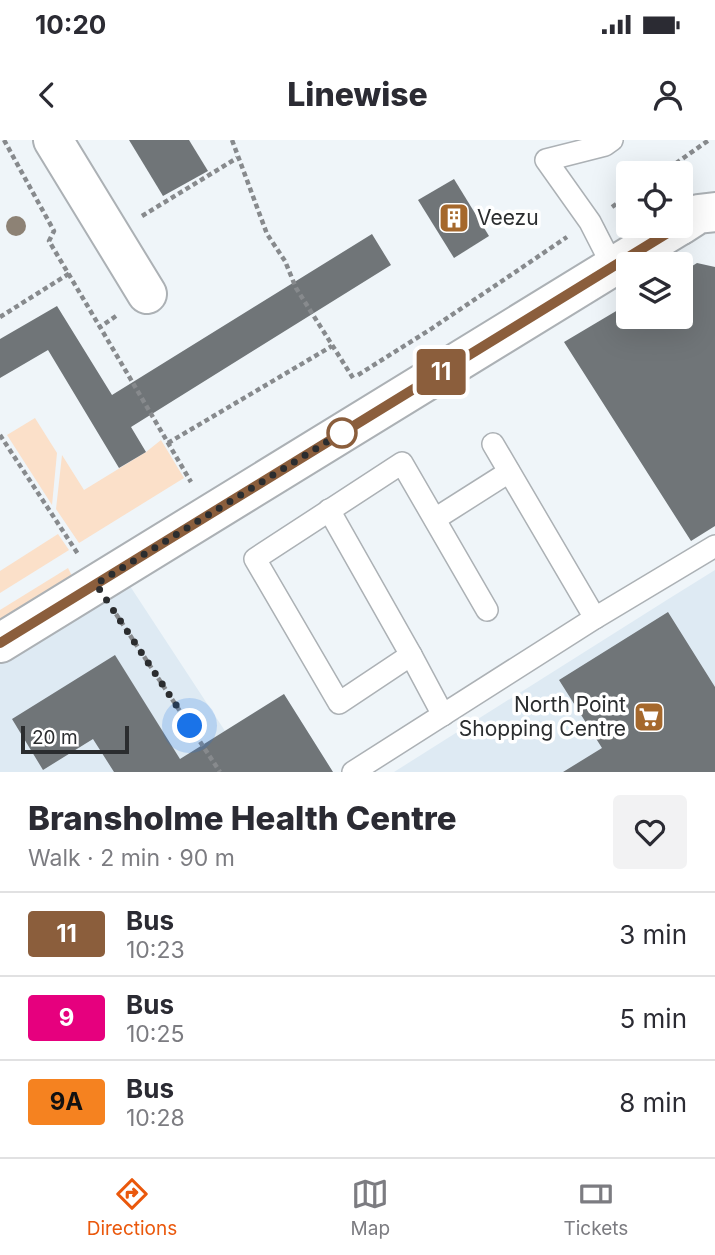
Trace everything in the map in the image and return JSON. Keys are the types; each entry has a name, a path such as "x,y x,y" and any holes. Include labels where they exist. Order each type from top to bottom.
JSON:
{"street":[{"path":"53,140 147,294"},
{"path":"693,217 715,212"},
{"path":"0,643 87,568 659,238"}],"lane":[{"path":"612,140 605,145 546,160 590,222 613,267"},
{"path":"493,444 595,618"},
{"path":"411,655 339,703 255,559 402,463 487,610"},
{"path":"435,519 509,472"},
{"path":"329,510 443,715"},
{"path":"353,772 595,618 715,546"}],"path":[{"path":"4,140 54,231 49,241 191,482"},
{"path":"232,140 267,234 285,261 296,288 353,378 431,329 616,204"},
{"path":"679,161 709,140"},
{"path":"110,235 237,158"},
{"path":"0,317 70,273"},
{"path":"100,327 147,294"},
{"path":"169,443 332,346"},
{"path":"0,435 220,772"},
{"path":"179,489 202,474"},
{"path":"87,568 89,546"},
{"path":"66,560 87,568"}],"shaded area":[{"path":"35,418 57,453 52,505 7,435"},
{"path":"161,440 184,478 79,543 56,509 62,455 84,490"},
{"path":"58,534 69,550 0,593 0,571"},
{"path":"109,554 225,731 284,694 333,772 0,772 0,621"},
{"path":"68,568 72,576 0,621 0,610"},
{"name":"North Point Shopping Centre","path":"715,570 715,772 394,772 670,598"}],"building":[{"path":"129,140 189,140 208,171 163,196"},
{"name":"Veezu","path":"454,179 489,236 454,258 418,200"},
{"path":"372,234 391,265 131,427 146,452 119,468 48,350 0,378 0,339 57,306 112,395"},
{"path":"697,263 715,267 715,526 691,541 564,342 616,311 616,329 693,329 693,266"},
{"name":"North Point Shopping Centre","path":"668,612 715,687 715,772 563,772 602,748 559,680"},
{"path":"115,655 180,759 284,694 333,772 114,772 93,739 43,770 12,719"}],"bus line":[{"name":"11","path":"0,643 659,238"}],"place":[{"name":"Veezu","path":"454,218"},
{"name":"North Point Shopping Centre","path":"649,717"}],"route":[{"path":"190,726 96,584 351,427 342,433"}]}
